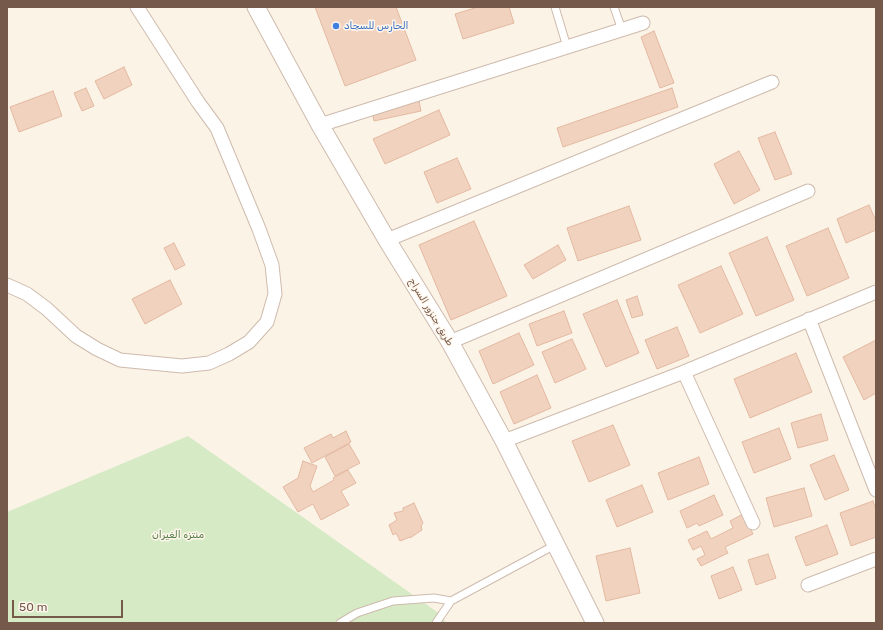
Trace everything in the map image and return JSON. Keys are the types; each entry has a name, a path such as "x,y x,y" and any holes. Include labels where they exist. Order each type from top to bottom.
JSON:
{"street":[{"path":"7,285 27,294 47,309 76,336 97,349 120,360 182,366 209,363 229,354 249,342 266,322 275,294 274,280 272,265 259,229 217,128 198,102 137,7"},
{"name":"طريق جنزور السراج","path":"256,7 320,124 387,240 450,342 504,441 595,623"},
{"path":"320,124 643,23"},
{"path":"387,240 772,82"},
{"path":"450,342 808,191"},
{"path":"504,441 684,372 876,292"},
{"path":"809,319 876,490"},
{"path":"684,372 753,523"},
{"path":"808,586 876,559"}],"lane":[{"path":"554,7 567,47"},
{"path":"614,7 622,30"},
{"path":"436,623 451,601 556,544"},
{"path":"340,623 357,613 393,601 434,598 451,601"}],"green space":[{"name":"منتزه الغيران","path":"188,436 440,614 446,623 7,623 7,512"}],"building":[{"path":"315,7 396,7 416,60 345,86"},
{"path":"478,7 509,7 514,23 463,39 455,14"},
{"path":"654,31 674,83 660,88 641,37"},
{"path":"124,67 132,85 104,99 95,81"},
{"path":"86,88 94,106 82,111 74,93"},
{"path":"672,88 678,107 563,147 557,128"},
{"path":"53,91 62,116 19,132 10,107"},
{"path":"419,101 421,111 374,121 372,111"},
{"path":"439,110 450,135 385,164 373,139"},
{"path":"775,132 792,174 775,180 758,138"},
{"path":"739,151 760,190 734,204 714,164"},
{"path":"457,158 471,189 437,203 424,172"},
{"path":"869,205 876,221 876,230 846,243 837,219"},
{"path":"629,206 641,240 578,261 567,228"},
{"path":"474,221 507,296 451,320 419,245"},
{"path":"828,228 849,278 807,296 786,246"},
{"path":"767,237 794,300 756,316 729,253"},
{"path":"174,243 185,265 175,270 164,248"},
{"path":"558,245 566,260 533,279 524,265"},
{"path":"721,266 743,314 700,333 678,285"},
{"path":"170,280 182,304 145,324 132,299"},
{"path":"637,296 643,315 632,318 626,300"},
{"path":"617,300 639,353 606,367 583,314"},
{"path":"564,311 572,333 537,346 529,324"},
{"path":"677,327 689,356 657,369 645,340"},
{"path":"519,333 534,365 493,384 479,351"},
{"path":"572,339 586,369 555,383 542,352"},
{"path":"876,340 876,393 864,400 843,357"},
{"path":"796,353 812,392 750,418 734,379"},
{"path":"537,375 551,408 514,424 500,392"},
{"path":"821,414 828,440 798,448 791,423"},
{"path":"613,425 630,465 589,482 572,441"},
{"path":"779,428 791,459 754,473 742,442"},
{"path":"346,431 351,442 312,463 304,448 331,434 333,438"},
{"path":"349,444 360,463 335,476 325,457"},
{"path":"834,455 849,490 825,500 810,465"},
{"path":"699,457 709,484 668,500 658,473"},
{"path":"303,461 317,466 310,486 313,492 334,480 333,478 348,470 356,483 341,491 349,505 321,520 313,504 298,512 283,487 298,478"},
{"path":"642,485 653,512 617,527 606,500"},
{"path":"804,488 812,516 774,527 766,498"},
{"path":"714,495 723,515 699,526 697,523 687,528 680,511"},
{"path":"873,501 876,510 876,537 851,546 840,513"},
{"path":"414,503 423,523 421,526 422,530 410,538 400,541 396,533 393,535 389,525 397,520 394,513 403,511 403,508"},
{"path":"743,514 753,534 725,547 728,553 701,566 697,559 705,555 701,546 693,550 688,540 707,531 711,539 733,528 730,521"},
{"path":"827,525 838,554 806,566 795,537"},
{"path":"630,548 640,593 606,601 596,556"},
{"path":"768,554 776,578 756,585 748,560"},
{"path":"733,567 742,590 719,599 711,576"}],"place":[{"name":"الحارس للسجاد","path":"336,26"}]}
